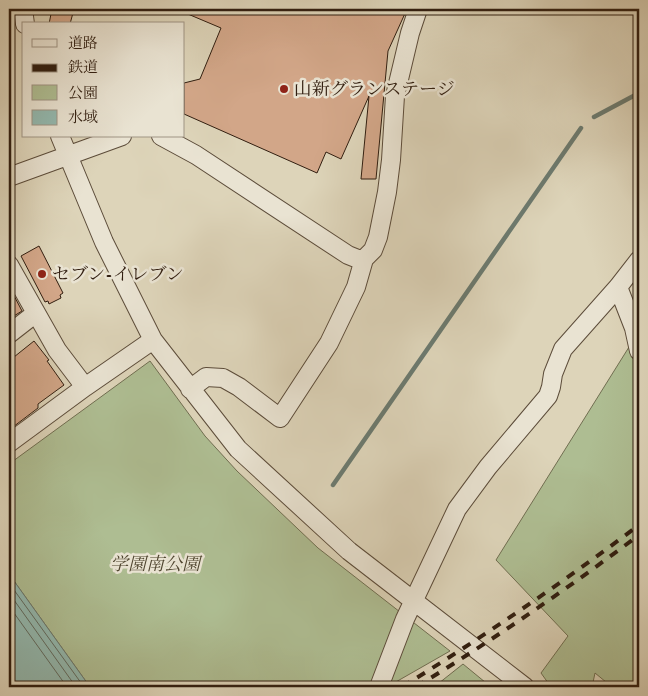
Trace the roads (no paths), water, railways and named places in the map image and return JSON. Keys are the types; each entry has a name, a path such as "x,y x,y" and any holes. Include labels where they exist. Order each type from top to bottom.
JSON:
{"street":[{"path":"23,9 25,22"},
{"path":"190,389 206,377 223,378 239,387 280,418 329,343 356,287 364,259 373,250 382,218 391,160 395,96 410,33 418,9"},
{"path":"61,138 104,242 153,340 238,449 349,551 525,687"},
{"path":"9,176 116,138"},
{"path":"165,138 196,155 348,255 364,259"},
{"path":"379,687 413,600 457,509 488,467 548,396 553,374 563,349 618,288 639,260"},
{"path":"9,265 57,350 85,387"},
{"path":"618,288 634,328 639,351"},
{"path":"9,334 36,313"},
{"path":"9,443 153,340"}],"water":[{"path":"9,574 90,687 9,687"}],"waterway":[{"path":"594,117 639,93"},
{"path":"333,485 581,128"}],"railway":[{"path":"402,687 522,609 639,525"},
{"path":"416,687 529,614 639,535"}],"place":[{"name":"山新グランステージ","path":"284,89"},
{"name":"セブン-イレブン","path":"42,274"}],"park label":[{"name":"学園南公園","path":"155,564"}]}
